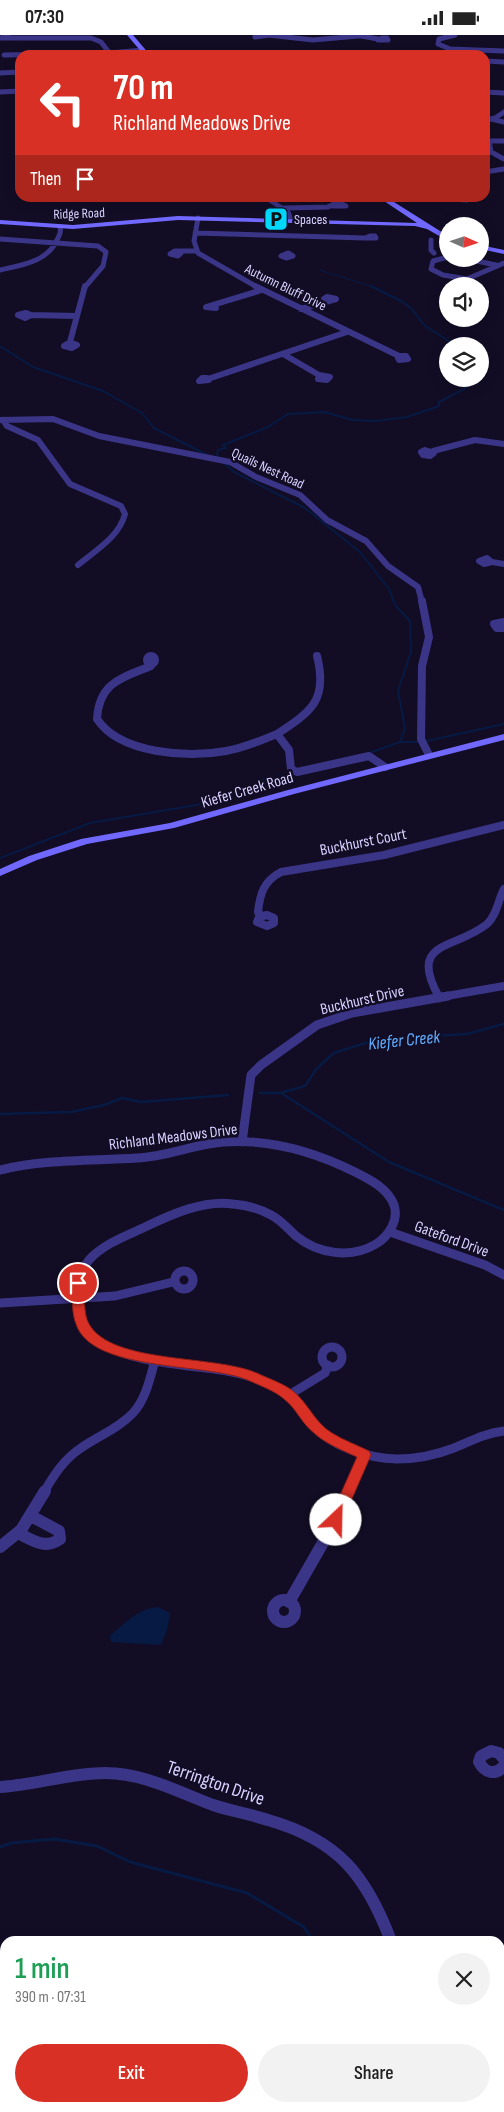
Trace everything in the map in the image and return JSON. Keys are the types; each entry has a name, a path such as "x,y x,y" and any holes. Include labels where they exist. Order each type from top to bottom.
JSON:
{"street":[{"path":"130,35 142,50"},
{"path":"258,35 255,37 269,35 288,39 331,39 357,35 378,39"},
{"path":"455,35 439,39 438,44 450,49 477,50"},
{"path":"11,38 88,37 95,39 106,50"},
{"path":"490,50 504,51"},
{"path":"1,55 15,55"},
{"path":"490,61 504,62"},
{"path":"0,73 15,72"},
{"path":"0,92 15,91"},
{"path":"490,92 504,93"},
{"path":"491,119 504,112"},
{"path":"491,119 504,122"},
{"path":"490,141 504,141"},
{"path":"490,149 491,152 504,159"},
{"path":"490,171 504,169"},
{"path":"273,202 286,210 293,218 290,221"},
{"path":"286,210 333,206 335,202"},
{"path":"388,202 439,234"},
{"path":"181,253 195,251 193,241 198,218"},
{"name":"Ridge Road","path":"0,222 59,228 198,218 398,224 425,227"},
{"name":"Ridge Road","path":"398,224 410,222 413,219"},
{"path":"0,270 45,258 50,253 62,231 59,228"},
{"path":"195,233 365,238"},
{"path":"287,253 290,235"},
{"path":"0,239 93,245 106,251 103,265 86,284 70,342"},
{"path":"432,240 431,249 434,253 432,255 436,259"},
{"path":"489,248 504,251"},
{"name":"Autumn Bluff Drive","path":"195,251 228,272 262,290 399,356"},
{"path":"434,253 439,253"},
{"path":"439,258 433,261 430,267 435,272 458,277"},
{"path":"471,277 504,263"},
{"path":"489,264 496,265"},
{"path":"215,306 262,290"},
{"path":"300,309 326,301"},
{"path":"31,315 77,316"},
{"path":"208,379 347,332"},
{"path":"283,353 319,375"},
{"name":"Quails Nest Road","path":"2,420 53,419 98,436 230,462 256,477 300,495 327,520 366,541 388,566 416,584 425,611 429,637 422,666 421,739 429,755"},
{"path":"2,420 4,425 35,439 72,485 116,502 123,509 126,517 122,527 78,565"},
{"path":"433,451 475,440 504,444"},
{"path":"492,562 504,564"},
{"path":"504,622 494,624 497,628 504,628"},
{"path":"151,663 151,666 113,683 99,702 95,715 98,723 120,739 151,750 195,754 245,747 277,734 300,719 316,702 323,683 317,656"},
{"path":"277,734 289,750 291,769 298,771 369,756 384,767"},
{"name":"Kiefer Creek Road","path":"0,873 69,845 99,837 171,826 384,767 504,737"},
{"name":"Buckhurst Court","path":"261,916 258,913 260,889 268,879 281,872 384,855 484,828 504,825"},
{"path":"439,998 432,989 427,972 428,965 435,951 487,923 493,917 504,889"},
{"name":"Buckhurst Drive","path":"242,1142 249,1080 255,1070 323,1021 352,1013 504,986"},
{"name":"Richland Meadows Drive","path":"0,1170 37,1162 143,1157 212,1144 242,1142 287,1147 314,1154 346,1167 372,1181 386,1192 394,1207 394,1220 390,1232"},
{"path":"390,1232 379,1242 364,1249 352,1252 328,1251 305,1243 276,1219 253,1207 226,1203 203,1205 102,1248 82,1269 78,1283 82,1324 93,1337 119,1352 156,1360 225,1369 253,1376 289,1395 316,1428 327,1437 364,1455 397,1459 425,1457 456,1447 471,1439 504,1431"},
{"name":"Gateford Drive","path":"390,1232 485,1265 504,1275"},
{"path":"0,1303 129,1294 174,1281"},
{"path":"0,1547 18,1533 31,1516 65,1461 134,1412 145,1394 156,1360"},
{"path":"289,1395 325,1373 328,1365"},
{"path":"289,1602 336,1520 364,1455"},
{"path":"18,1533 45,1545 54,1544 60,1539 59,1531 31,1516"},
{"name":"Terrington Drive","path":"0,1787 79,1775 126,1775 166,1784 212,1804 291,1827 326,1845 343,1857 360,1875 381,1912 389,1936"}],"water":[{"path":"158,1607 170,1613 167,1630 161,1645 111,1642 110,1636 132,1617 151,1608"}],"waterway":[{"path":"319,270 373,287"},
{"path":"373,287 411,308 425,326 443,337"},
{"path":"0,346 33,367 103,391 142,413 154,428 207,455"},
{"path":"217,457 218,450 226,448 223,445 268,427 288,414 324,412 353,420 376,421 407,417 439,406 439,402 467,387"},
{"path":"223,462 234,472 305,508 360,552 389,589 395,605 410,621 411,652 398,691 405,728 400,742"},
{"path":"400,742 422,742 504,724"},
{"path":"369,753 400,742"},
{"path":"0,858 90,823 208,803 268,778 296,774"},
{"name":"Kiefer Creek","path":"260,1093 280,1093 305,1086 317,1068 334,1053 378,1039 467,1034 504,1024"},
{"path":"281,1093 389,1162 504,1210"},
{"name":"Kiefer Creek","path":"0,1114 71,1112 104,1105 122,1098 141,1102 228,1095"},
{"path":"0,1847 11,1843 54,1839 97,1846 130,1862 247,1893 304,1927 310,1936"}],"place":[{"name":"Spaces","path":"276,219"}],"route":[{"path":"78,1283 80,1319 82,1324 93,1337 110,1349 156,1360 225,1369 253,1376 289,1395 298,1403 316,1428 327,1437 364,1455 336,1520"}]}
